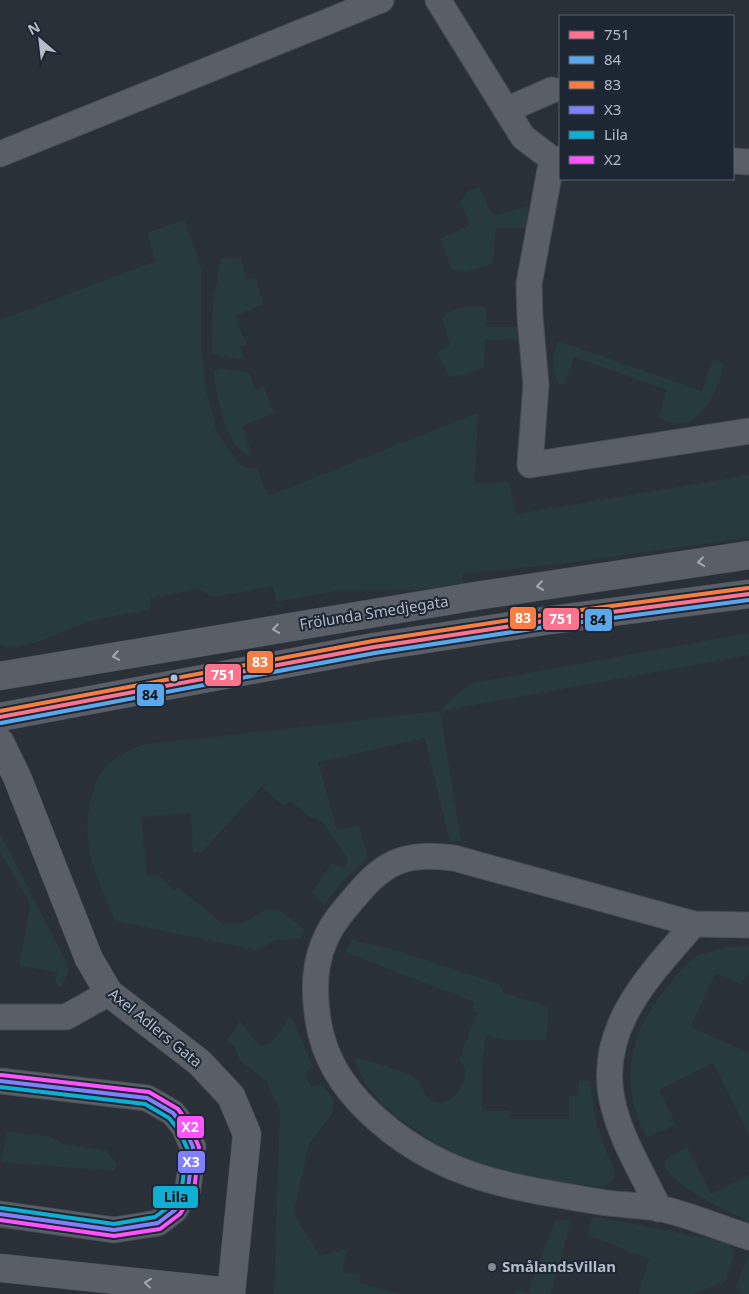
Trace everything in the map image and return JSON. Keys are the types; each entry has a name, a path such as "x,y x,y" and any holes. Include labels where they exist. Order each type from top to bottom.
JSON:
{"street":[{"name":"Frölunda Smedjegata","path":"0,676 482,595 749,555"},
{"path":"0,717 374,647 544,621 749,594"},
{"name":"Axel Adlers Gata","path":"0,742 17,777 89,959 109,993 200,1062 231,1096 247,1134 231,1293 0,1268"}],"lane":[{"path":"0,154 381,0"},
{"path":"438,0 523,137 556,159 529,284 536,385 530,464 749,431"},
{"path":"506,110 552,90"},
{"path":"734,162 749,162"},
{"path":"749,925 694,924 454,858 432,855 412,857 397,860 387,865 364,885 335,922 322,947 315,972 314,997 320,1031 327,1055 340,1080 364,1107 403,1141 439,1162 467,1174 504,1185 601,1202 659,1209 749,1237"},
{"path":"659,1209 614,1107 611,1058 624,1012 650,975 694,924"},
{"path":"0,1017 66,1017 109,993"},
{"path":"0,1081 147,1098 173,1113 184,1127 193,1147 188,1189 175,1210 158,1223 114,1230 0,1214"}],"green space":[{"path":"479,187 493,216 528,206 526,228 496,228 493,263 473,270 457,271 452,269 440,239 470,225 460,202 467,192"},
{"path":"184,220 201,268 201,348 207,392 217,432 238,462 248,469 257,468 268,496 477,413 474,483 509,482 516,514 749,475 749,538 566,563 462,574 464,585 418,590 334,591 277,602 273,586 214,597 198,589 151,598 150,610 93,621 31,644 9,647 0,645 0,320 156,261 147,233"},
{"path":"226,257 241,258 246,280 255,278 264,304 235,316 247,345 240,347 244,360 213,354 211,349 213,303 220,262 221,259"},
{"path":"464,307 486,307 486,327 517,327 517,340 486,339 484,367 465,375 449,377 437,352 450,346 442,318 451,310"},
{"path":"558,341 702,391 713,360 724,363 717,387 704,410 695,418 684,423 672,423 659,418 667,390 574,357 565,383 559,384 553,368"},
{"path":"220,368 249,373 255,389 263,386 274,413 243,426 252,457 236,445 225,423 214,378 214,371"},
{"path":"749,633 749,655 440,711 457,694 473,683"},
{"path":"440,711 461,841 450,842 425,738 318,762 337,830 359,825 368,858 341,883 324,905 312,893 331,864 345,868 348,859 324,824 315,817 311,818 292,802 283,805 261,787 202,852 193,852 191,813 141,817 147,876 158,875 174,891 178,887 223,924 245,922 266,909 281,911 304,929 301,938 277,940 256,950 115,921 91,860 87,830 88,813 98,779 102,771 119,756 141,745"},
{"path":"0,833 67,964 68,972 60,988 55,981 57,972 19,966 30,907 28,899 0,851"},
{"path":"352,940 392,949 499,984 504,993 549,1007 546,1040 508,1040 486,1036 482,1064 482,1111 510,1111 510,1119 569,1119 569,1096 578,1096 579,1080 590,1081 596,1123 615,1174 614,1179 604,1187 535,1178 495,1169 476,1163 433,1141 391,1112 374,1095 362,1077 355,1058 387,1066 405,1073 419,1082 430,1099 437,1102 450,1100 463,1083 466,1069 459,1060 477,1013 472,1011 474,1002 345,952"},
{"path":"749,945 749,973 740,984 715,973 691,1027 749,1053 749,1135 713,1063 659,1090 676,1125 647,1137 637,1117 630,1076 637,1038 646,1019 657,1001 690,961 711,951"},
{"path":"289,1017 293,1021 313,1067 305,1073 311,1087 321,1084 334,1099 333,1113 309,1144 295,1207 297,1219 320,1256 347,1249 342,1272 360,1274 360,1283 400,1294 274,1294 280,1112 266,1080 240,1061 235,1046 227,1041 240,1021 259,1046 265,1045 277,1036"},
{"path":"7,1132 48,1136 64,1144 107,1151 117,1164 114,1171 1,1162"},
{"path":"687,1147 711,1194 749,1175 749,1222 702,1198 671,1175 664,1166 666,1159"},
{"path":"593,1216 730,1243 735,1255 725,1282 693,1294 638,1294 649,1259 587,1235"},
{"path":"571,1220 551,1294 515,1294 516,1289 528,1293 555,1221"},
{"path":"749,1259 749,1294 741,1294 736,1287 745,1262"}],"transit line":[{"name":"83","path":"0,711 373,641 543,615 748,588"},
{"name":"751","path":"0,717 374,647 544,621 749,594"},
{"name":"84","path":"1,723 375,653 545,627 749,600"},
{"name":"X2","path":"0,1220 114,1236 160,1229 180,1214 194,1192 199,1147 189,1124 178,1109 149,1092 1,1075"},
{"name":"X3","path":"0,1081 147,1098 173,1113 184,1127 193,1147 188,1189 175,1210 158,1223 114,1230 0,1214"},
{"name":"Lila","path":"0,1087 145,1104 169,1118 179,1130 187,1148 182,1187 170,1206 155,1217 114,1224 1,1208"}],"place":[{"name":"SmålandsVillan","path":"492,1267"}]}
